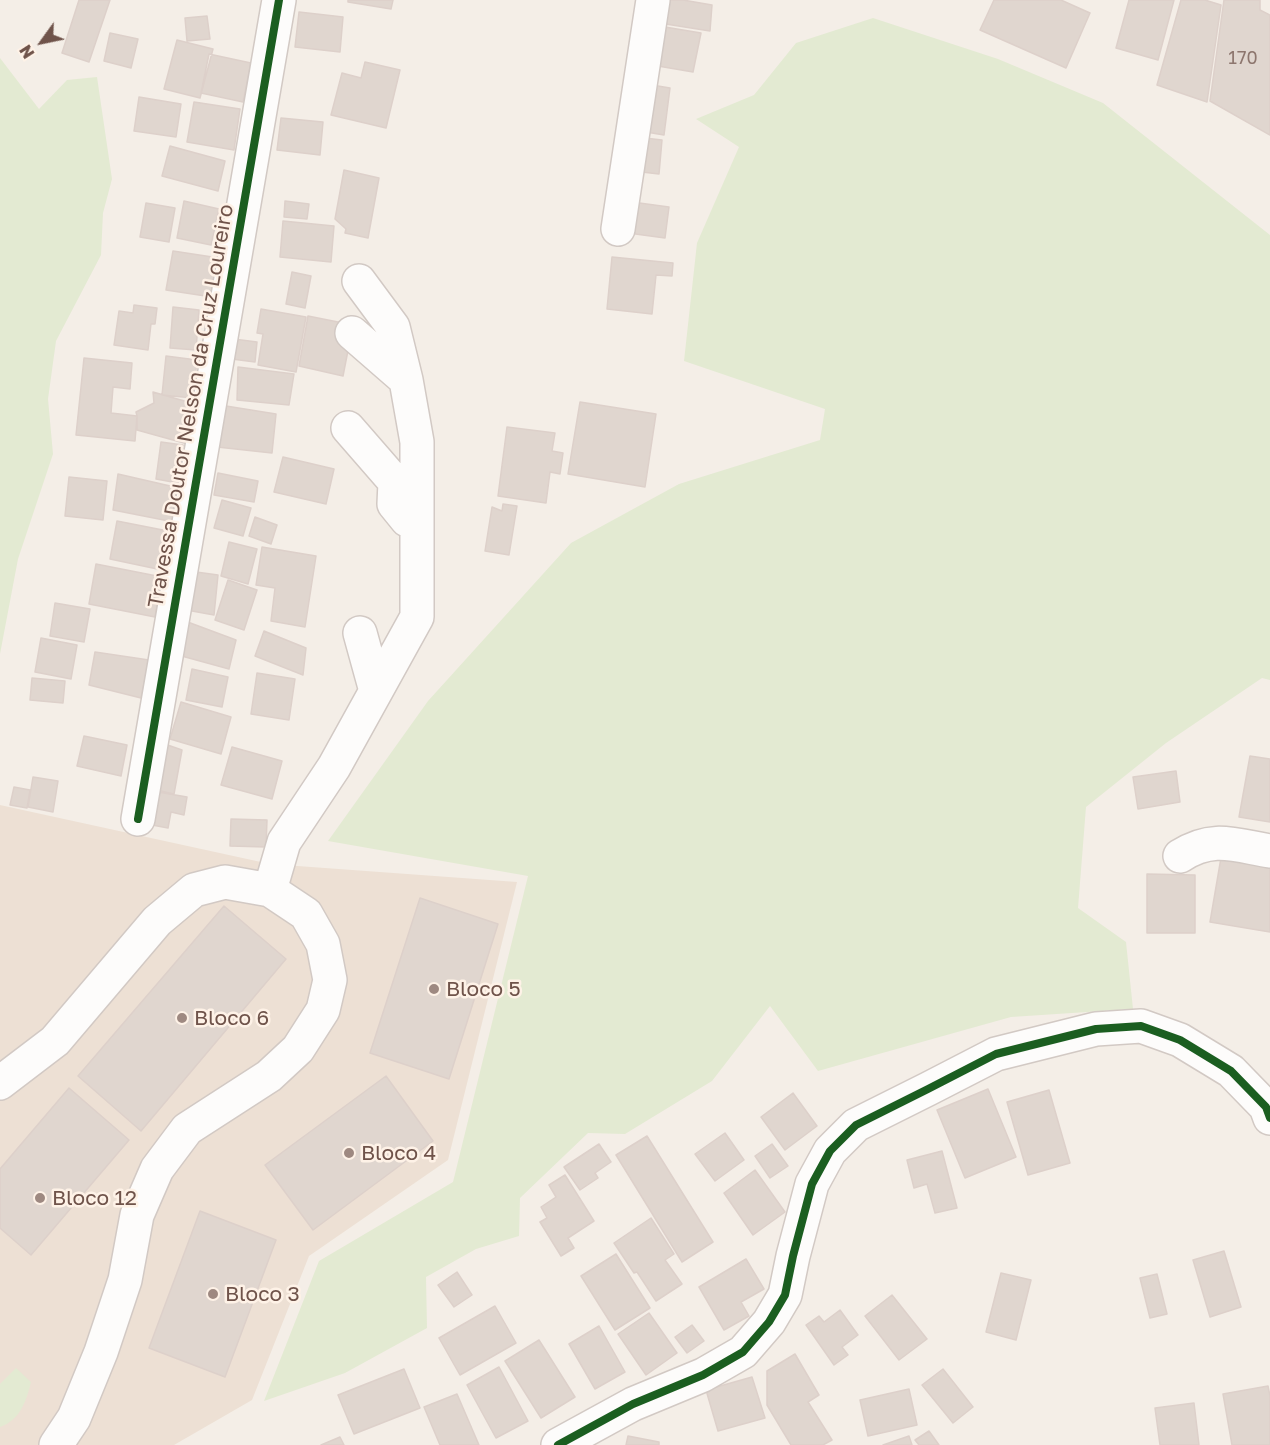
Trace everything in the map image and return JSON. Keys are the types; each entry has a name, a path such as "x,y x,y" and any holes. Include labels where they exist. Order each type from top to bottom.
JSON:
{"street":[{"name":"Travessa Doutor Nelson da Cruz Loureiro","path":"138,819 279,0"},
{"path":"618,229 653,0"},
{"path":"270,890 284,842 334,767 417,617 417,442 406,380 393,327 359,281"},
{"path":"352,333 406,380"},
{"path":"348,428 395,482 394,504 417,533"},
{"path":"360,633 376,691"},
{"path":"1180,856 1205,844 1218,842 1270,851"},
{"path":"0,1083 55,1041 157,921 194,890 225,882 270,890 306,914 323,944 330,980 323,1010 298,1048 269,1076 187,1129 156,1168 137,1215 125,1280 101,1352 74,1418 56,1445"},
{"path":"558,1445 633,1404 703,1375 743,1352 769,1323 785,1295 812,1184 830,1151 856,1125 996,1054 1096,1029 1141,1026 1180,1040 1231,1071 1266,1107 1270,1118"}],"shaded area":[{"path":"0,805 270,864 517,882 448,1160 309,1256 252,1400 174,1445 0,1445"}],"green space":[{"path":"873,18 998,59 1103,103 1270,235 1270,680 1262,678 1166,743 1086,807 1078,908 1126,942 1133,1009 1011,1017 818,1071 770,1006 712,1081 625,1134 588,1133 520,1198 519,1236 476,1249 426,1277 427,1328 345,1373 264,1401 319,1261 453,1182 528,876 328,841 428,701 571,543 679,484 820,440 825,409 684,361 697,243 739,147 696,119 754,95 796,43"},
{"path":"0,58 39,109 67,80 97,77 112,179 103,213 101,255 56,341 48,399 53,454 18,559 0,654"},
{"path":"16,1368 31,1382 17,1415 0,1427 0,1384"}],"building":[{"path":"79,0 110,0 89,62 62,53"},
{"path":"348,0 393,0 391,9 348,2"},
{"path":"658,0 683,0 712,5 710,31 653,22"},
{"path":"994,0 1061,0 1090,13 1066,68 980,30"},
{"path":"1129,0 1174,0 1158,60 1116,48"},
{"path":"1181,0 1205,0 1221,5 1207,102 1157,85"},
{"path":"1224,0 1260,0 1260,10 1270,15 1270,135 1210,101"},
{"path":"299,12 343,17 340,52 295,47"},
{"path":"207,16 210,39 187,41 185,18"},
{"path":"659,26 701,33 693,72 652,65"},
{"path":"110,33 138,39 131,68 104,61"},
{"path":"177,40 213,49 200,98 164,89"},
{"path":"209,54 251,63 243,102 201,93"},
{"path":"365,62 400,70 386,128 331,115 342,73 361,78"},
{"path":"646,84 670,88 664,135 640,131"},
{"path":"139,97 181,104 176,137 134,131"},
{"path":"194,102 240,109 234,150 187,142"},
{"path":"281,118 323,122 320,155 277,150"},
{"path":"636,137 662,140 659,174 633,171"},
{"path":"170,146 225,161 218,191 162,176"},
{"path":"344,170 379,178 368,238 345,233 346,229 335,219"},
{"path":"184,201 219,209 211,245 177,238"},
{"path":"285,201 309,204 307,219 284,217"},
{"path":"632,202 669,207 665,238 628,233"},
{"path":"146,203 175,208 169,242 140,237"},
{"path":"283,221 334,226 331,262 280,257"},
{"path":"173,251 219,258 212,297 166,290"},
{"path":"612,257 673,263 672,276 656,275 652,314 607,309"},
{"path":"292,272 311,276 305,308 286,304"},
{"path":"134,305 157,308 155,324 151,324 148,350 114,345 119,311 133,313"},
{"path":"173,307 199,310 196,350 170,348"},
{"path":"261,309 306,317 296,372 258,365 263,334 257,333"},
{"path":"308,316 353,325 343,376 299,366"},
{"path":"226,338 257,342 255,362 224,358"},
{"path":"166,356 197,360 193,398 162,395"},
{"path":"84,358 132,363 130,389 113,387 111,413 137,416 135,441 76,435"},
{"path":"238,367 294,374 289,405 237,400"},
{"path":"153,392 202,406 191,445 137,430 136,412 154,403"},
{"path":"580,402 656,414 645,487 568,474"},
{"path":"226,406 276,414 272,453 217,447"},
{"path":"507,427 555,433 552,451 563,453 560,474 550,472 546,503 498,496"},
{"path":"161,442 183,445 178,483 156,479"},
{"path":"283,457 334,469 326,504 274,492"},
{"path":"218,473 258,481 254,502 214,495"},
{"path":"118,474 179,488 174,522 113,510"},
{"path":"69,477 107,481 103,520 65,516"},
{"path":"222,500 251,508 243,536 214,528"},
{"path":"503,504 517,506 509,555 485,551 492,507 502,511"},
{"path":"255,517 277,525 271,544 249,536"},
{"path":"117,521 168,531 162,570 110,559"},
{"path":"229,542 257,549 248,584 221,576"},
{"path":"262,547 316,556 305,627 271,621 275,588 256,585"},
{"path":"96,564 162,577 155,617 89,604"},
{"path":"189,571 218,575 214,615 181,609"},
{"path":"228,580 257,590 244,630 215,620"},
{"path":"55,603 90,609 84,642 50,636"},
{"path":"185,621 236,640 229,669 178,655"},
{"path":"264,631 306,648 303,675 255,656"},
{"path":"41,638 77,645 71,679 35,672"},
{"path":"95,652 149,660 141,698 89,685"},
{"path":"192,669 228,677 222,707 186,700"},
{"path":"257,673 295,679 289,720 251,714"},
{"path":"32,678 65,681 63,703 30,700"},
{"path":"181,702 231,717 221,754 170,739"},
{"path":"84,736 127,745 121,776 77,766"},
{"path":"159,742 182,750 174,794 152,789"},
{"path":"232,747 282,761 272,799 221,785"},
{"path":"1250,756 1270,759 1270,822 1239,817"},
{"path":"1176,771 1180,802 1138,809 1133,777"},
{"path":"33,777 58,781 53,812 28,807"},
{"path":"14,787 30,790 27,808 10,805"},
{"path":"158,792 187,797 184,815 171,812 168,828 152,825"},
{"path":"231,819 267,820 266,847 230,846"},
{"path":"1222,852 1270,859 1270,932 1210,922"},
{"path":"1147,874 1195,875 1195,933 1147,933"},
{"name":"Bloco 5","path":"420,898 498,924 449,1079 370,1053"},
{"name":"Bloco 6","path":"224,906 286,959 141,1131 78,1076"},
{"name":"Bloco 4","path":"386,1076 433,1141 313,1230 265,1165"},
{"name":"Bloco 12","path":"69,1088 129,1140 31,1255 0,1228 0,1169"},
{"path":"988,1089 1016,1157 965,1178 937,1110"},
{"path":"1049,1090 1070,1163 1028,1175 1007,1102"},
{"path":"793,1093 817,1126 785,1150 761,1117"},
{"path":"725,1133 744,1160 715,1181 695,1154"},
{"path":"647,1136 713,1242 682,1262 616,1155"},
{"path":"599,1144 611,1162 595,1173 598,1178 580,1190 564,1167"},
{"path":"772,1144 788,1166 770,1178 755,1156"},
{"path":"942,1151 957,1208 935,1213 927,1184 914,1188 907,1160"},
{"path":"755,1170 785,1212 753,1235 724,1193"},
{"path":"565,1175 594,1221 568,1238 574,1248 561,1256 540,1222 547,1218 541,1207 556,1197 549,1185"},
{"name":"Bloco 3","path":"200,1211 276,1240 225,1377 149,1348"},
{"path":"651,1218 674,1254 665,1260 682,1284 656,1301 614,1243"},
{"path":"1224,1251 1241,1307 1210,1317 1193,1260"},
{"path":"616,1254 650,1308 615,1330 581,1276"},
{"path":"746,1259 764,1289 741,1302 749,1316 724,1330 699,1287"},
{"path":"457,1272 472,1295 454,1307 438,1285"},
{"path":"1001,1273 1031,1280 1016,1340 986,1332"},
{"path":"1157,1274 1167,1314 1150,1318 1140,1278"},
{"path":"892,1295 927,1339 899,1360 865,1316"},
{"path":"495,1306 516,1343 460,1375 439,1338"},
{"path":"840,1310 858,1335 842,1347 848,1355 834,1365 806,1325 819,1316 824,1322"},
{"path":"649,1313 677,1353 646,1375 618,1334"},
{"path":"692,1325 704,1341 687,1353 675,1337"},
{"path":"599,1326 625,1372 595,1389 569,1344"},
{"path":"539,1340 575,1397 541,1418 505,1361"},
{"path":"795,1354 819,1395 808,1402 832,1440 823,1445 791,1445 767,1405 767,1371"},
{"path":"499,1367 528,1421 496,1438 467,1385"},
{"path":"404,1369 420,1408 354,1434 338,1395"},
{"path":"943,1369 973,1407 953,1423 922,1385"},
{"path":"752,1377 765,1418 718,1431 706,1390"},
{"path":"1268,1386 1270,1445 1232,1445 1223,1394"},
{"path":"909,1389 917,1425 868,1436 860,1400"},
{"path":"457,1394 479,1445 440,1445 424,1407"},
{"path":"1194,1403 1199,1445 1160,1445 1155,1408"},
{"path":"929,1431 939,1445 919,1445 915,1440"},
{"path":"628,1436 659,1442 659,1445 626,1445"},
{"path":"909,1436 912,1445 883,1445"},
{"path":"340,1437 344,1445 321,1445"}],"cycle path":[{"path":"138,819 279,0"},
{"path":"558,1445 633,1404 703,1375 743,1352 769,1322 785,1295 812,1184 830,1151 856,1125 996,1054 1096,1029 1141,1026 1180,1040 1231,1071 1266,1107 1270,1118"}],"place":[{"name":"Bloco 5","path":"434,989"},
{"name":"Bloco 6","path":"182,1018"},
{"name":"Bloco 4","path":"349,1153"},
{"name":"Bloco 12","path":"40,1198"},
{"name":"Bloco 3","path":"213,1294"}]}
